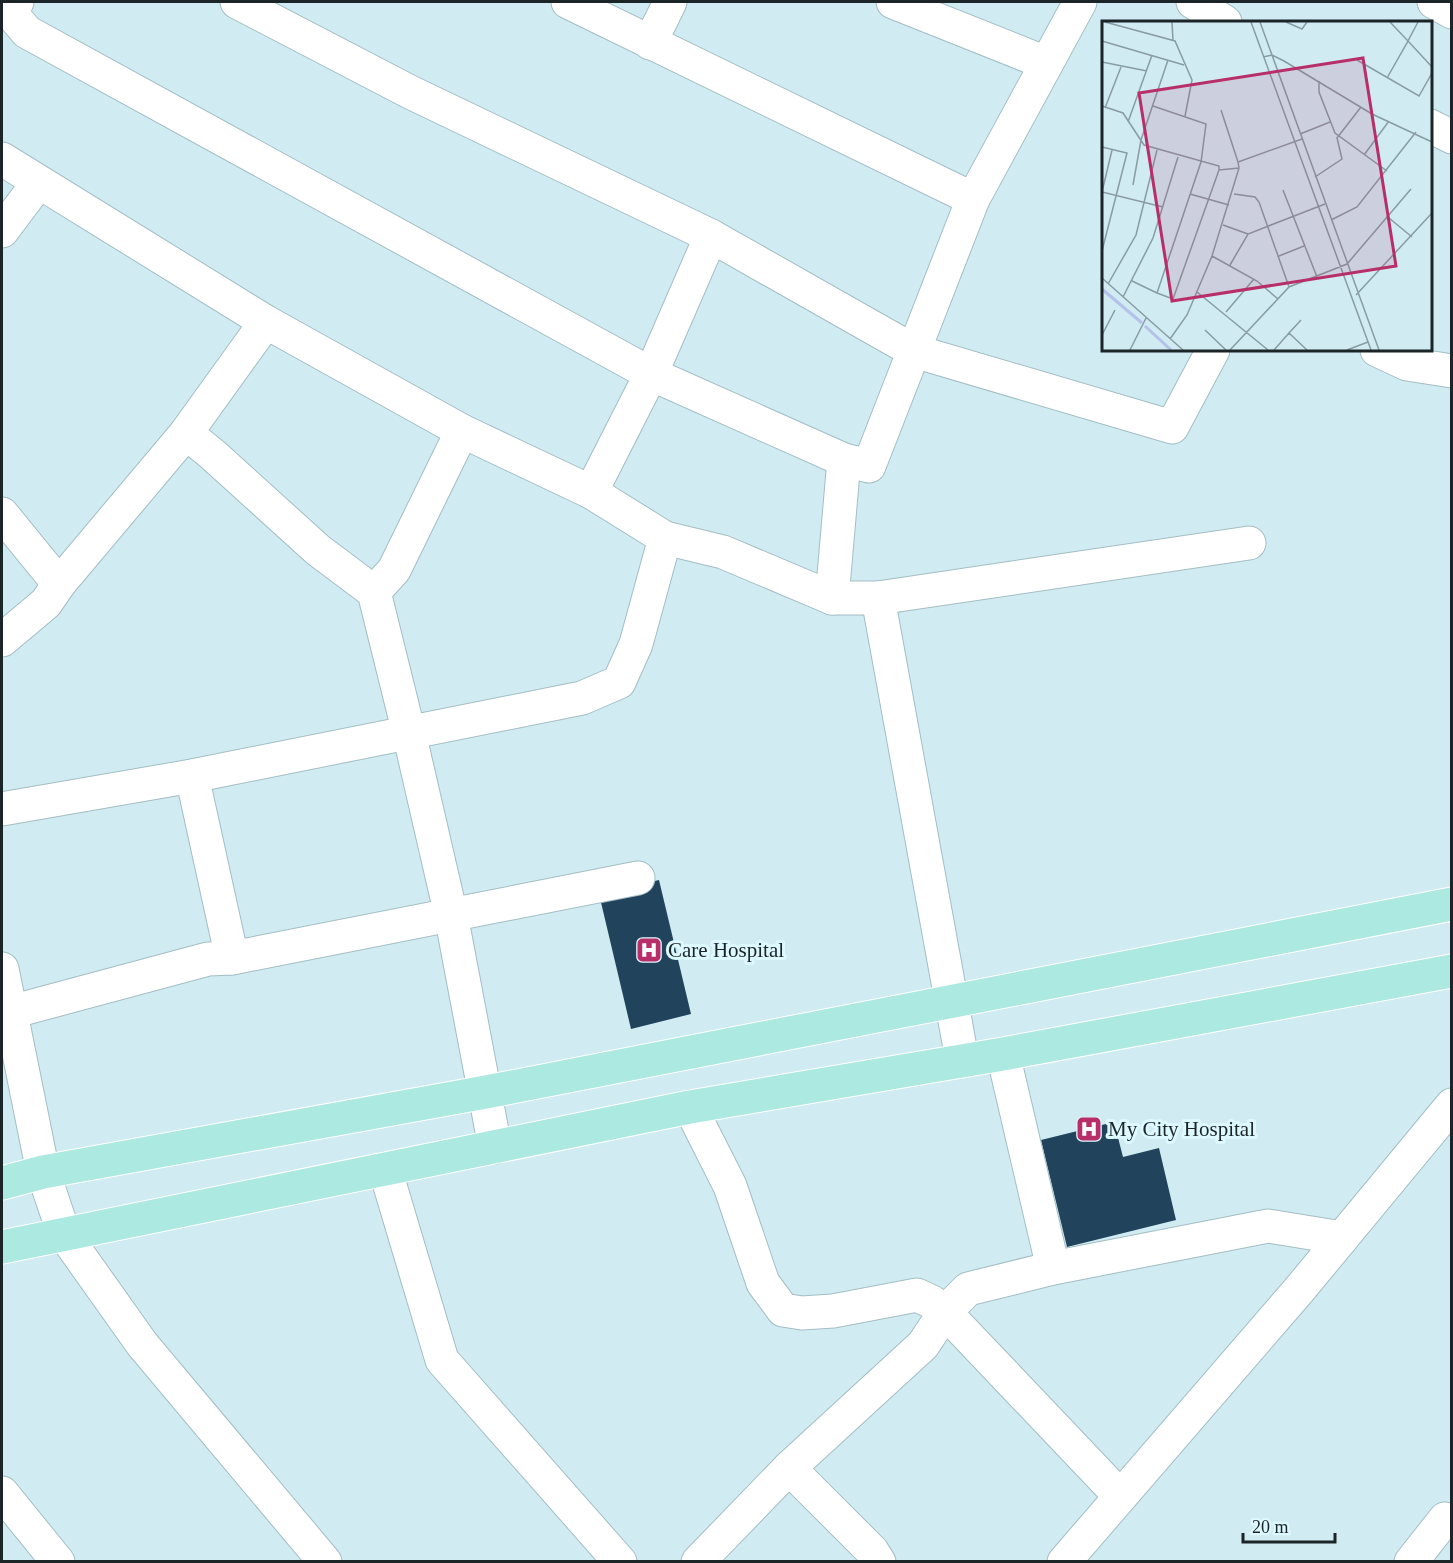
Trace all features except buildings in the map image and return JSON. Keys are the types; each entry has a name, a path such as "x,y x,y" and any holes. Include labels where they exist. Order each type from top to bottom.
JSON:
{"main road":[{"path":"2,1183 43,1172 486,1092 1452,904"},
{"path":"2,1246 690,1107 962,1059 1003,1054 1452,971"}],"street":[{"path":"17,2 10,12 27,32 651,374 844,460 869,466 973,199 1080,2"},
{"path":"237,2 410,93 711,236 914,351 1172,427 1212,351"},
{"path":"568,2 973,199"},
{"path":"650,43 670,2"},
{"path":"893,2 1046,63"},
{"path":"1193,2 1224,21"},
{"path":"1434,2 1452,12"},
{"path":"1432,127 1452,137"},
{"path":"2,159 266,322 462,431 591,492 665,538 723,552 832,598 878,598 1249,543"},
{"path":"2,231 38,183"},
{"path":"591,492 651,374 711,236"},
{"path":"2,640 46,603 59,584 186,433 266,322"},
{"path":"1379,351 1407,364 1452,371"},
{"path":"374,592 394,570 462,431"},
{"path":"186,433 318,550 374,592 451,915 495,1147"},
{"path":"832,598 844,460"},
{"path":"2,514 59,584"},
{"path":"2,809 192,776 582,698 619,682 636,644 665,538"},
{"path":"878,598 962,1059"},
{"path":"192,776 232,958"},
{"path":"11,1012 208,959 232,958 638,878"},
{"path":"2,969 43,1172 64,1234 142,1344 326,1562"},
{"path":"1003,1054 1053,1268"},
{"path":"1064,1562 1342,1238 1452,1105"},
{"path":"690,1107 730,1186 763,1283 783,1310 801,1313 833,1311 917,1295 932,1302 945,1312 1120,1496"},
{"path":"385,1169 442,1360 620,1562"},
{"path":"698,1562 789,1468 923,1344 945,1312 968,1289 1053,1268 1268,1226 1342,1238"},
{"path":"789,1468 872,1551 879,1562"},
{"path":"2,1493 58,1562"},
{"path":"1410,1562 1446,1519"}],"place":[{"name":"Care Hospital","path":"649,950"},
{"name":"My City Hospital","path":"1089,1129"}]}
